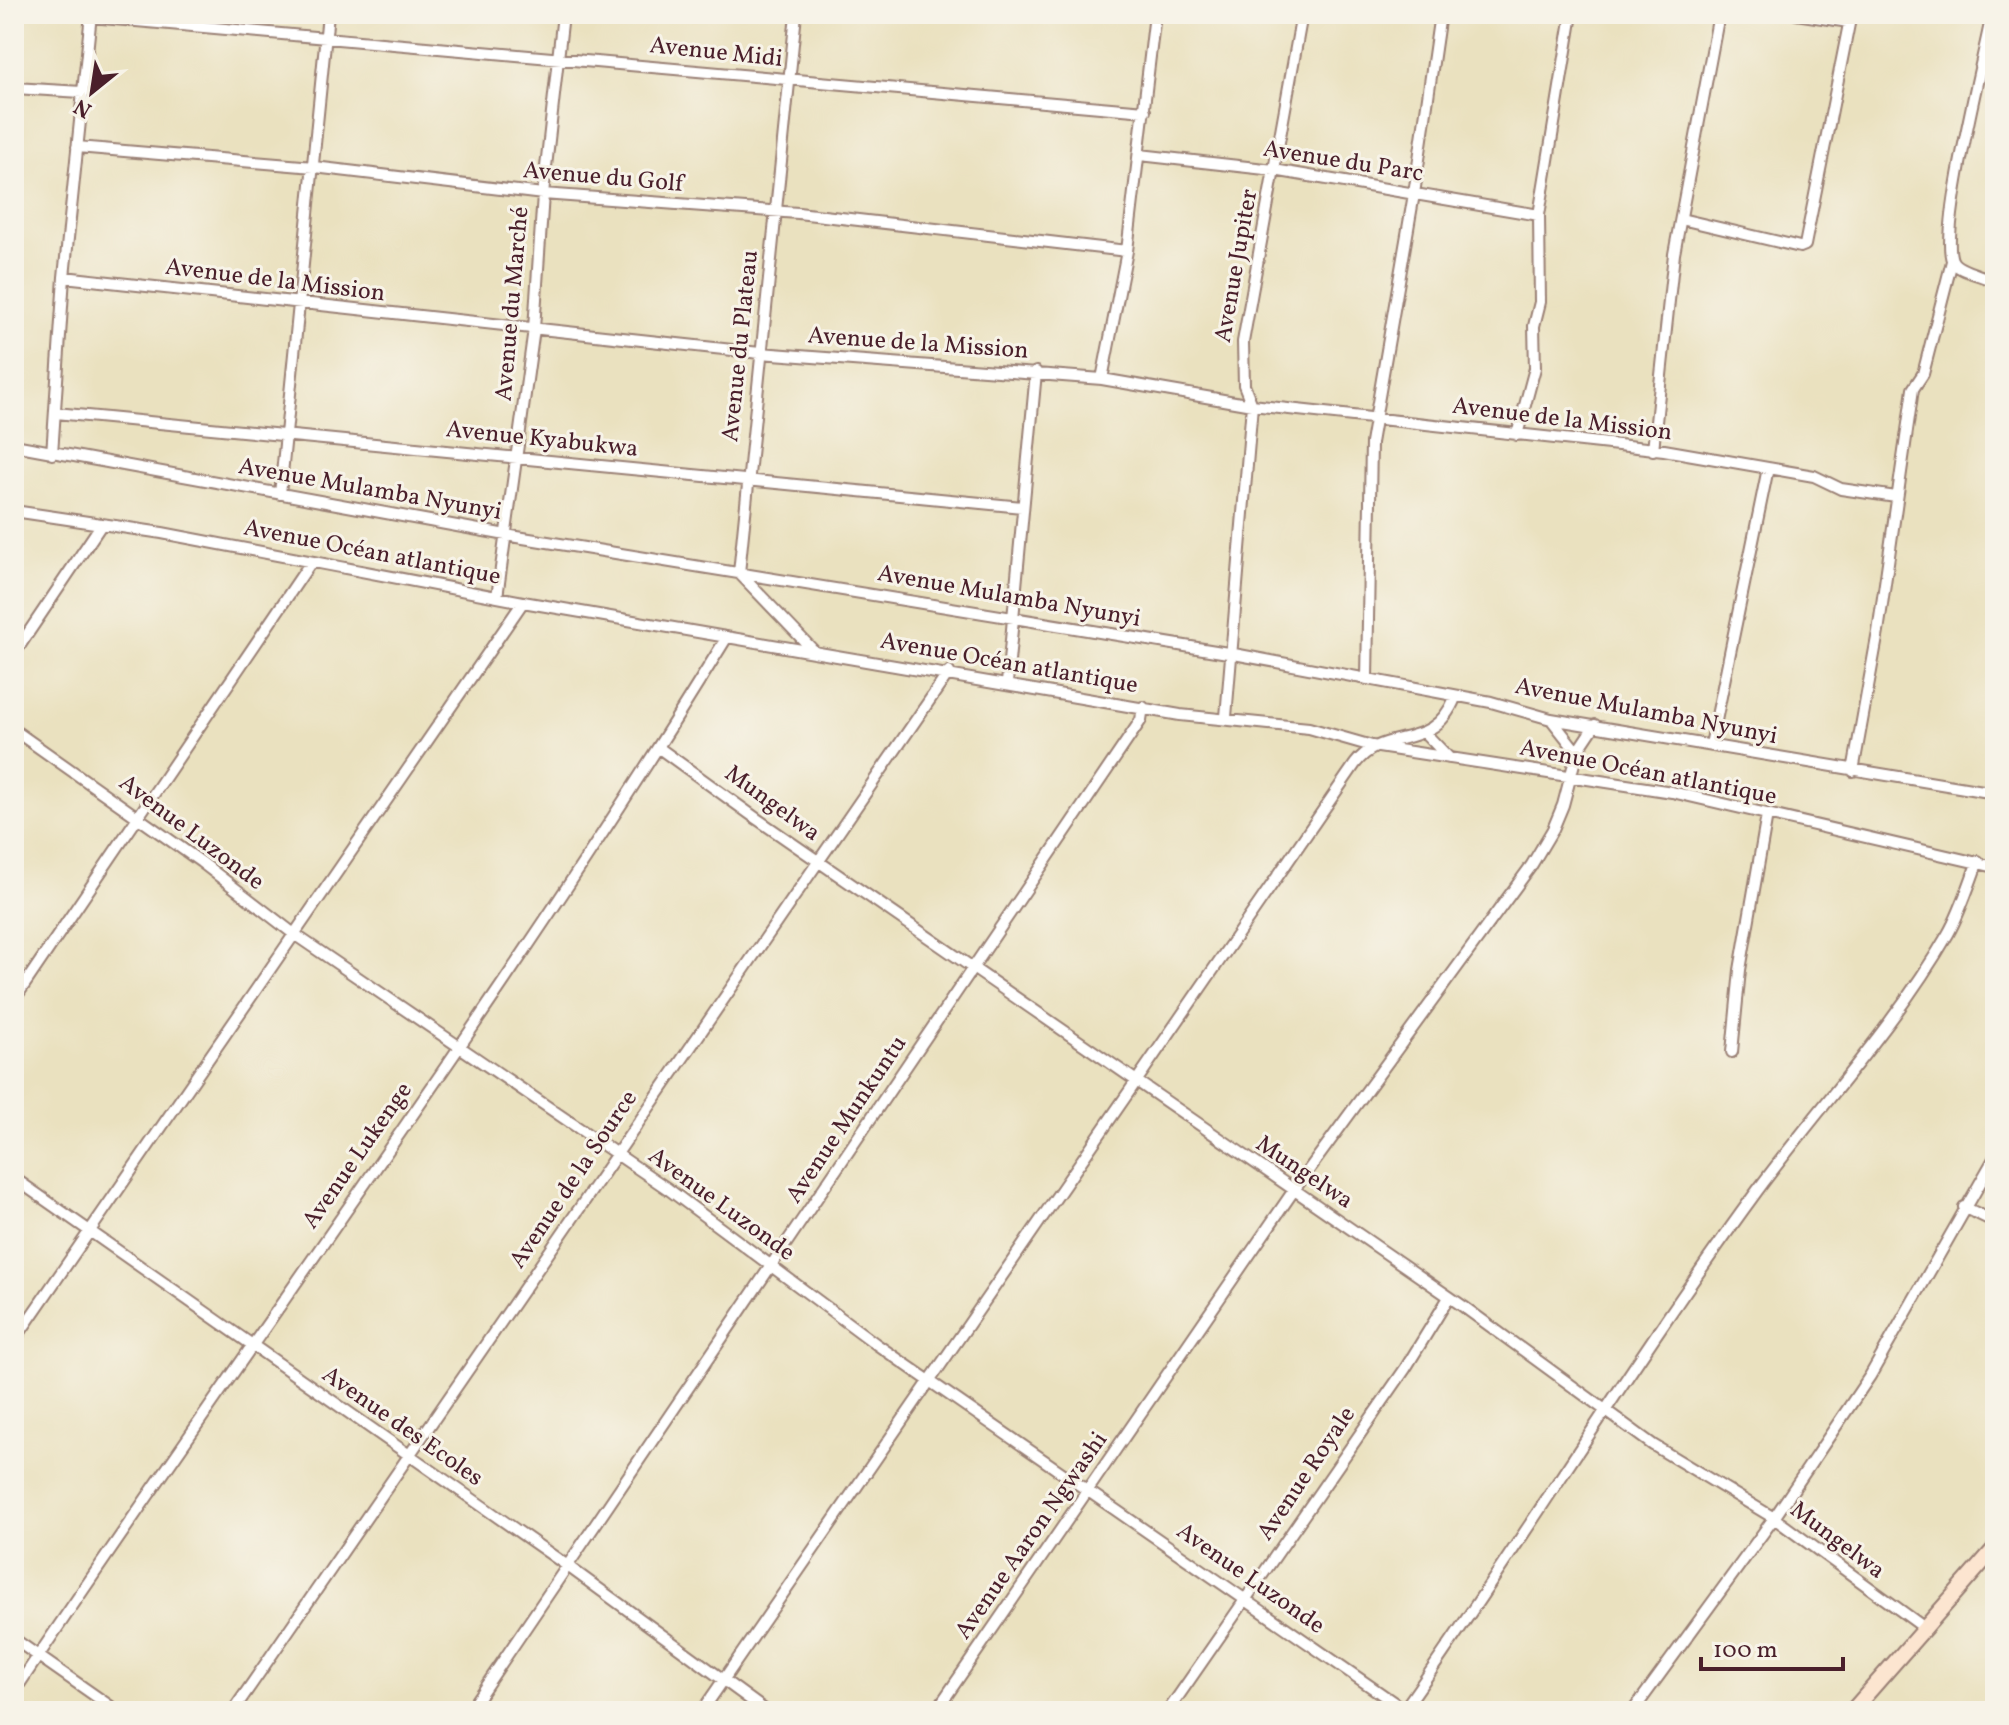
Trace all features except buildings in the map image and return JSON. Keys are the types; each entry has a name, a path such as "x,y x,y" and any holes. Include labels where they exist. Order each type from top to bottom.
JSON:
{"street":[{"path":"280,494 302,305 328,14"},
{"name":"Avenue du Marché","path":"497,597 534,329 543,194 563,14"},
{"name":"Avenue du Plateau","path":"739,573 796,14"},
{"path":"1102,379 1127,251 1155,14"},
{"name":"Avenue Jupiter","path":"1226,717 1234,654 1252,405 1244,385 1243,342 1302,14"},
{"path":"1367,679 1374,418 1414,194 1440,14"},
{"path":"1517,435 1535,368 1534,326 1540,302 1539,215 1572,14"},
{"path":"1653,450 1681,219 1719,14"},
{"path":"1681,219 1800,247 1805,245 1850,18 1796,14"},
{"path":"1853,771 1878,632 1913,389 1923,374 1952,261 1950,243 1965,141 1992,14"},
{"path":"52,454 64,277 91,15"},
{"name":"Avenue Midi","path":"91,15 789,81 1145,111"},
{"path":"14,88 82,92"},
{"name":"Avenue du Golf","path":"77,147 314,167 543,194 775,211 1127,251"},
{"name":"Avenue du Parc","path":"1140,155 1274,170 1539,215"},
{"path":"1952,261 1995,282"},
{"name":"Avenue de la Mission","path":"64,277 760,353 1102,379 1252,405 1653,450 1814,476 1841,489 1896,497"},
{"path":"1007,683 1036,372"},
{"name":"Avenue Kyabukwa","path":"56,413 1022,507"},
{"name":"Avenue Mulamba Nyunyi","path":"14,445 505,535 1234,654 1455,698 1491,702 1551,719 1995,793"},
{"path":"1711,745 1768,468"},
{"name":"Avenue Océan atlantique","path":"14,511 523,602 949,672 1180,715 1226,717 1309,728 1372,746 1672,792 1995,867"},
{"path":"14,654 101,525"},
{"path":"14,1000 311,562"},
{"path":"739,573 815,652"},
{"path":"14,1341 523,602"},
{"name":"Avenue Lukenge","path":"14,1692 251,1344 459,1047 659,748 727,637"},
{"name":"Avenue de la Source","path":"233,1711 949,672"},
{"path":"702,1711 1340,785 1372,746 1425,733 1446,718 1455,698"},
{"name":"Avenue Munkuntu","path":"469,1711 1141,720 1143,707"},
{"path":"1551,719 1577,752 1595,725"},
{"name":"Avenue Luzonde","path":"14,730 137,816 294,934 668,1189 930,1381 1404,1710"},
{"path":"1425,733 1449,758"},
{"name":"Mungelwa","path":"659,748 1294,1190 1653,1445 1774,1518 1926,1629"},
{"name":"Avenue Aaron Ngwashi","path":"936,1711 1086,1489 1164,1384 1294,1190 1531,866 1553,829 1577,752"},
{"path":"1732,1052 1740,970 1767,815"},
{"path":"1404,1710 1499,1575 1605,1410 1756,1193 1914,988 1949,932 1978,861"},
{"path":"1637,1709 1774,1518 1870,1376 1995,1157"},
{"name":"Avenue des Ecoles","path":"14,1178 409,1458 569,1567 766,1711"},
{"path":"1964,1207 1995,1222"},
{"name":"Avenue Royale","path":"1168,1711 1405,1369 1448,1299"},
{"path":"1852,1711 1995,1548"},
{"path":"14,1639 117,1711"}]}
